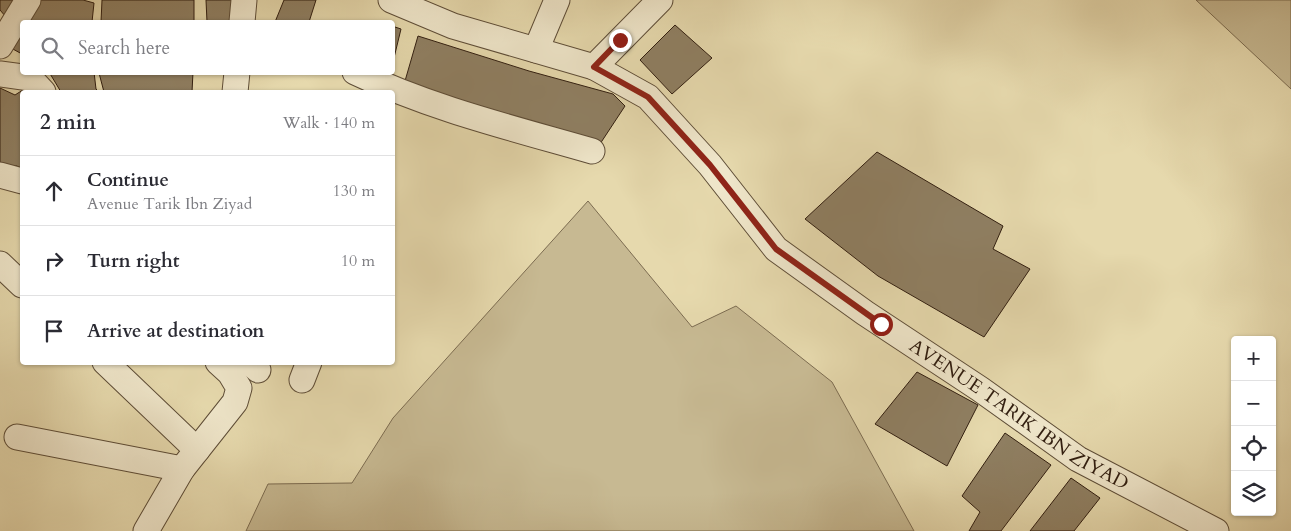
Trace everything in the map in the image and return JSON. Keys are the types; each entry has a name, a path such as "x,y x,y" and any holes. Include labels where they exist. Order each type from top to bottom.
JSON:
{"street":[{"path":"3,31 28,0"},
{"name":"AVENUE TARIK IBN ZIYAD","path":"391,0 419,6 453,26 594,67 648,97 710,165 776,249 865,313 980,389 1078,459 1216,531"},
{"path":"536,50 556,0"},
{"path":"594,67 660,0"},
{"path":"0,74 30,78 41,90"},
{"path":"235,90 237,75"},
{"path":"361,75 388,90"},
{"path":"395,93 592,151"},
{"path":"0,175 20,180"},
{"path":"0,264 20,283"},
{"path":"107,365 197,450"},
{"path":"146,531 182,469 235,402 239,388 230,373 221,365"},
{"path":"17,437 182,469"}],"shaded area":[{"path":"1196,0 1291,0 1291,89"},
{"path":"588,201 692,327 736,306 832,382 914,531 246,531 268,484 352,483 393,418"}],"building":[{"path":"0,0 17,0 6,17 0,10"},
{"path":"39,0 83,0 94,3 92,20 27,20"},
{"path":"102,0 194,0 194,20 101,20"},
{"path":"206,0 237,0 236,20 207,20"},
{"path":"284,0 316,0 310,20 276,20"},
{"path":"675,25 712,58 672,94 640,60"},
{"path":"395,27 401,29 395,54"},
{"path":"20,32 20,53 11,48"},
{"path":"418,36 529,71 613,94 625,106 598,147 405,81"},
{"path":"51,75 94,75 97,90 60,90"},
{"path":"100,75 193,75 192,90 103,90"},
{"path":"29,86 33,90 23,90"},
{"path":"0,88 15,95 20,92 20,168 17,166 0,167"},
{"path":"877,152 1003,226 993,249 1030,269 984,337 878,276 805,219"},
{"path":"917,372 978,405 947,466 875,424"},
{"path":"1005,433 1051,465 1001,531 969,531 980,512 962,496"},
{"path":"1071,478 1100,498 1074,531 1030,531"}],"route":[{"path":"620,40 594,67 648,97 710,165 776,249 881,324"}]}
